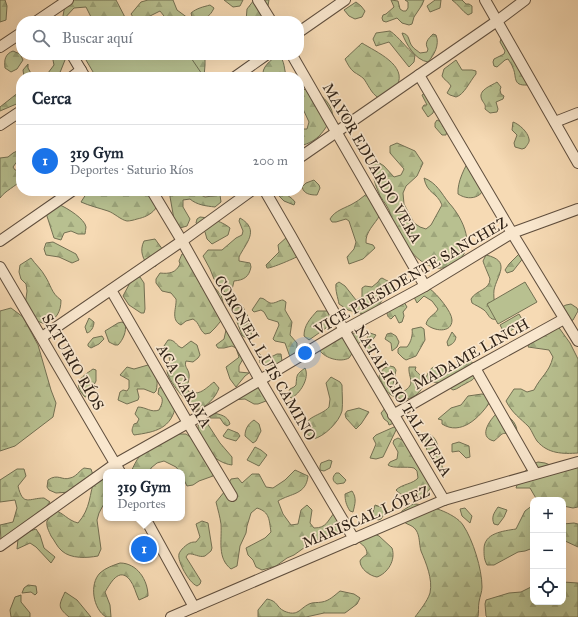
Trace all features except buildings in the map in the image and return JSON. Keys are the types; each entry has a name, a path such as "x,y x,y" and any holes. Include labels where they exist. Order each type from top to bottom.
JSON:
{"street":[{"path":"51,16 68,0"},
{"path":"258,0 268,16"},
{"path":"304,28 344,0"},
{"path":"485,0 578,163"},
{"path":"304,154 525,0"},
{"path":"0,47 16,36"},
{"path":"75,60 82,72"},
{"path":"242,72 259,60"},
{"name":"MAYOR EDUARDO VERA","path":"295,60 302,72"},
{"name":"MAYOR EDUARDO VERA","path":"304,75 425,286"},
{"path":"419,75 512,233 578,341"},
{"path":"555,122 578,112"},
{"path":"0,126 16,115"},
{"path":"0,241 65,196"},
{"name":"CORONEL LUIS CAMINO","path":"155,196 260,380 354,539"},
{"path":"42,337 112,290 244,196"},
{"name":"NATALICIO TALAVERA","path":"268,196 393,415 444,500"},
{"name":"VICE PRESIDENTE SANCHEZ","path":"118,468 188,423 260,380 344,330 425,286 512,233 578,209"},
{"name":"SATURIO RÍOS","path":"0,267 118,468"},
{"name":"ACA CARAYA","path":"112,290 188,423 232,496"},
{"name":"MADAME LINCH","path":"393,415 564,319"},
{"path":"475,368 535,473"},
{"name":"MARISCAL LÓPEZ","path":"171,617 444,500 578,462"},
{"name":"VICE PRESIDENTE SANCHEZ","path":"0,546 103,478"},
{"path":"147,521 194,607"}],"green space":[{"path":"0,0 5,0 7,6 6,20 0,22"},
{"path":"66,0 116,0 124,16 90,16 86,7 74,8 67,16 63,16"},
{"path":"148,0 173,0 177,10 185,16 164,16 160,11 150,16 132,16 131,14 141,2"},
{"path":"224,0 243,0 240,6 233,7"},
{"path":"254,0 269,0 267,11 262,16 246,16 247,9"},
{"path":"391,0 398,1 400,9 406,11 408,8 408,2 405,0 424,0 414,17 412,24 409,25 402,23 397,18 386,22 383,21 383,15 394,7"},
{"path":"435,0 441,0 440,8 430,12 427,6"},
{"path":"452,0 462,0 466,4 469,4 472,6 472,13 468,15"},
{"path":"356,2 365,11 362,17 355,19 349,16 344,10"},
{"path":"210,5 214,8 207,16 192,16 191,13 193,11"},
{"path":"390,31 415,55 414,62 409,67 389,42 376,46 373,39 376,33"},
{"path":"402,33 408,36 412,46 420,53 427,52 427,41 433,34 436,35 437,46 428,62 423,61 415,55"},
{"path":"505,37 521,73 527,82 527,85 522,85 517,82 513,67 508,59 497,67 494,66 494,59 504,54 505,51 500,42 501,39"},
{"path":"362,43 389,60 398,72 399,78 393,94 382,100 373,94 364,79 351,69 345,59"},
{"path":"10,52 16,52 16,60 23,60 17,69 11,72 5,68 6,58"},
{"path":"53,60 65,60 60,72 49,72 54,65"},
{"path":"86,60 192,60 201,72 93,72"},
{"path":"179,60 205,60 204,72 173,72"},
{"path":"272,60 282,60 285,72 263,72 265,67"},
{"path":"456,60 462,70 476,71 476,74 464,91 456,97 447,93 451,86 442,76 444,69"},
{"path":"28,64 30,72 23,72 23,70"},
{"path":"497,82 501,87 501,94 504,96 503,99 496,102 498,109 497,112 490,113 485,109 481,94 485,89"},
{"path":"307,87 324,98 330,106 333,116 316,139 304,145 304,129 307,129 309,122 304,111 304,90"},
{"path":"425,93 436,102 433,113 428,117 422,108 424,105 427,105 422,95"},
{"path":"16,94 16,104 0,111 0,107"},
{"path":"437,120 448,125 446,135 442,135 435,127"},
{"path":"513,122 523,129 528,136 529,141 525,148 522,149 515,147 514,143 517,135 512,130"},
{"path":"397,143 415,151 423,163 417,176 406,186 403,193 404,204 414,223 426,229 431,225 442,205 438,198 427,187 424,178 438,189 454,209 463,225 466,233 466,250 462,257 455,263 444,268 437,268 421,261 409,249 391,218 388,207 379,194 371,165 378,162 394,177 401,175 404,169 390,153 390,146"},
{"path":"16,152 16,163 13,167 16,170 16,185 0,198 0,158 8,157"},
{"path":"472,156 481,174 486,179 486,185 478,196 468,198 458,194 458,189 462,174"},
{"path":"314,180 319,185 320,188 317,195 308,194 304,191 304,185"},
{"path":"370,192 380,215 367,235 366,243 373,245 375,248 363,259 349,264 347,257 354,249 356,242 349,221 346,219 332,222 330,219 338,211 356,202"},
{"path":"85,196 160,196 157,206 151,213 142,218 127,221 113,213 81,202"},
{"path":"170,196 220,196 221,202 215,207 205,206 190,199 183,200 183,207 190,219 187,226 180,228 175,225"},
{"path":"279,196 288,196 295,202 294,205 284,201"},
{"path":"60,205 79,217 85,224 85,234 78,234 71,231 64,233 61,240 54,238 45,210"},
{"path":"200,217 208,218 224,224 230,228 228,235 212,244 207,239 205,232 196,223 197,219"},
{"path":"240,218 250,227 250,237 239,257 239,261 250,263 251,267 246,277 241,280 234,281 231,294 228,296 214,279 203,256 208,250 222,250 242,235 243,231 239,221"},
{"path":"287,237 294,238 300,242 303,248 302,253 273,267 267,268 266,265 279,252 278,245"},
{"path":"155,239 163,250 163,253 156,266 150,268 145,262 142,248 144,241"},
{"path":"53,242 76,254 79,260 72,263 59,257 46,255 44,249 46,243"},
{"path":"520,253 524,257 513,271 507,273 505,270"},
{"path":"182,254 186,254 221,295 225,316 210,333 205,334 197,322 193,319 186,321 181,325 178,323 175,317 176,299 171,293 162,291 156,283 156,279 160,273 169,273 178,267"},
{"path":"486,255 499,261 501,265 500,274 494,290 497,319 492,319 484,310 472,303 471,299 488,286 490,278 483,261"},
{"path":"31,258 44,274 55,295 61,300 59,312 55,318 45,324 32,319 25,306 27,291 26,284 21,279 19,272 20,265"},
{"path":"140,277 144,283 144,313 141,313 129,305 123,296 132,279"},
{"path":"382,278 393,285 394,290 385,296 377,309 363,314 348,310 339,304 336,284 339,282 345,286 356,300 362,297 362,288 365,286 372,287"},
{"path":"525,282 537,302 498,324 487,304"},
{"path":"430,289 444,303 450,312 452,320 449,328 437,330 426,324 428,319 438,309 432,301 424,296 417,303 414,297"},
{"path":"260,298 263,298 270,303 283,300 286,302 285,310 292,322 290,335 297,343 297,350 292,359 285,343 275,341 273,339 279,325 278,322 268,319 261,310 254,312 252,310"},
{"path":"404,302 407,307 403,312 404,316 402,322 399,323 395,315 391,319 389,317 387,311"},
{"path":"571,304 577,308 578,311 573,320 568,323 562,307"},
{"path":"243,307 250,320 252,328 251,335 248,337 244,337 242,335 233,310 235,308"},
{"path":"11,308 23,317 38,345 56,403 53,417 15,446 0,451 0,311"},
{"path":"317,311 330,311 333,317 326,328 309,340 304,336 306,325"},
{"path":"519,314 524,323 505,334 500,325"},
{"path":"89,318 94,322 94,324 91,330 87,333 85,327"},
{"path":"122,322 125,324 124,335 118,345 115,345 109,342 105,331"},
{"path":"557,325 570,343 578,359 578,453 551,451 541,445 529,427 514,412 506,401 514,389 521,389 527,392 534,390 547,371 553,357 549,350 528,347 533,337"},
{"path":"421,327 424,329 425,340 416,356 406,360 398,353 398,349 400,347 407,347 411,341 412,329"},
{"path":"226,330 232,334 244,357 239,366 239,372 249,373 236,387 230,379 226,367 239,357 236,348 232,346 218,348 216,345 224,339"},
{"path":"345,331 364,336 349,358 341,360 332,359 320,352 318,348"},
{"path":"452,332 456,339 454,343 448,346 447,342"},
{"path":"370,333 376,335 369,345 373,350 369,354 363,345"},
{"path":"391,333 396,336 399,342 397,347 392,351 391,343 385,339 387,334"},
{"path":"102,336 104,339 99,344 91,348 88,346 93,338"},
{"path":"168,340 174,342 182,348 191,341 197,345 200,355 198,358 193,362 186,361 189,374 187,387 188,391 192,393 199,392 214,382 219,388 216,395 210,402 200,409 196,410 188,403 170,380 167,370 169,360 164,346"},
{"path":"259,353 267,359 277,354 281,354 282,361 271,365 260,363"},
{"path":"461,357 468,358 474,366 476,376 471,381 453,390 447,386 447,383 431,382 426,378 432,368 454,368"},
{"path":"148,365 156,376 156,391 154,393 144,389 137,389 139,397 138,400 127,404 118,400 120,392 123,390 127,391 129,388 129,380 120,375 127,367 134,369"},
{"path":"386,367 394,367 396,370 393,385 397,390 403,392 410,386 411,383 409,367 416,367 415,370 422,377 424,383 418,394 406,399 395,397 389,393 379,377 380,373"},
{"path":"305,368 305,381 298,393 291,398 289,396 290,389 296,385 298,375"},
{"path":"93,369 96,370 96,381 88,396 85,397 78,384 84,375"},
{"path":"331,377 340,382 342,385 342,411 338,420 326,432 313,439 305,432 306,423 309,419 329,407 330,399 326,383"},
{"path":"163,387 176,404 171,419 161,428 134,435 132,431 133,427 139,419 135,414 138,407 153,411 159,410 162,397 158,394 159,388"},
{"path":"257,387 278,401 282,411 266,401 254,404 245,399 231,400"},
{"path":"482,394 489,396 490,402 481,414 469,424 463,427 449,427 442,424 442,420 438,419 451,408 461,405 468,396"},
{"path":"387,406 394,423 389,425 381,413"},
{"path":"359,408 369,412 356,429 346,418 345,414 347,411"},
{"path":"499,411 513,422 517,428 517,432 515,435 505,433 494,441 489,439 486,435 486,431 490,422"},
{"path":"212,413 226,417 230,424 227,426 220,418 210,418"},
{"path":"254,420 259,424 261,431 256,441 253,443 245,436 247,427"},
{"path":"207,423 220,443 232,457 232,465 213,456 204,445 198,425"},
{"path":"394,427 397,428 383,457 376,459 370,458 376,444 373,438 376,435"},
{"path":"228,429 238,433 240,436 236,441 223,436"},
{"path":"179,434 186,434 192,438 217,471 213,476 193,485 187,486 185,482 185,469 178,469 164,461 157,463 151,469 132,469 139,456 149,446"},
{"path":"425,434 431,435 435,439 439,450 441,463 446,473 432,462 427,452"},
{"path":"398,438 404,441 433,483 427,493 423,496 415,498 406,497 396,490 418,478 417,471 414,468 393,467 388,465 390,462 397,459 398,452 393,443 394,440"},
{"path":"459,442 469,446 470,457 466,458 459,451 452,452 452,444"},
{"path":"255,447 267,455 259,466 247,460"},
{"path":"329,460 332,461 330,468 324,471 320,470 321,463"},
{"path":"538,462 558,468 578,464 578,507 566,507 566,497 535,497 530,488 516,488 518,482 524,477 526,470 531,465"},
{"path":"84,468 91,469 93,475 70,492 56,493 49,490 47,487 48,480 51,478 57,477 67,479 76,475"},
{"path":"17,469 24,469 26,476 18,486 24,499 44,498 50,502 46,508 1,540 0,525 13,522 17,508 15,500 0,502 0,480"},
{"path":"295,470 308,476 307,482 297,493 278,501 283,514 291,525 298,524 301,510 307,505 312,510 310,523 314,528 322,527 335,512 344,523 336,535 315,540 276,566 262,570 256,567 253,560 248,555 246,548 265,538 271,532 267,514 257,508 251,513 246,533 240,546 237,566 231,569 224,560 222,554 221,524 216,502 225,491 231,479 238,478 242,483 252,474 259,474 266,487 273,488 285,480"},
{"path":"103,473 103,506 97,520 101,549 98,556 79,557 66,554 59,548 51,536 47,527 47,521 54,510 78,523 88,507 95,477"},
{"path":"336,473 339,473 346,480 344,483 337,484 334,482 333,477"},
{"path":"352,491 355,499 353,512 350,511 348,507 345,496 345,494"},
{"path":"413,504 433,507 447,513 459,521 467,531 476,555 482,580 478,617 415,617 427,600 430,593 431,582 421,551 417,532 400,517 402,511"},
{"path":"375,505 387,510 381,519 378,520 372,516"},
{"path":"498,507 507,510 498,525 494,524 493,517"},
{"path":"530,507 530,549 518,552 494,565 487,565 484,557 484,549 487,539 495,534 516,529 525,511"},
{"path":"465,508 472,516 470,523 462,516 460,509"},
{"path":"202,521 208,523 212,548 211,551 205,556 188,554 186,557 201,581 197,586 184,572 179,554 185,546 196,542 200,537 196,524"},
{"path":"566,524 578,524 578,547 566,541"},
{"path":"36,529 40,535 44,548 55,557 51,563 36,547 30,543 17,549 18,539"},
{"path":"363,529 379,536 392,548 393,557 390,566 385,572 377,577 366,572 360,564 362,558 367,554 367,551 363,545 354,539"},
{"path":"120,563 132,566 136,569 144,579 148,596 139,600 133,584 126,576 122,575 115,578 105,592 110,605 111,617 106,617 95,602 94,583 102,571"},
{"path":"566,582 578,583 578,617 486,616 486,600 509,593 521,592 530,588 530,605 566,605"},
{"path":"28,585 36,586 37,593 35,595 31,592 22,593 24,588"},
{"path":"340,591 354,594 360,598 357,604 345,613 324,613 306,617 258,617 258,610 267,599 273,601 284,611 295,613 311,603 322,602 332,598"},
{"path":"65,592 77,600 91,617 69,617 65,614 62,611 60,603"},
{"path":"21,595 21,602 30,613 30,617 11,617 10,610 15,597"}],"place":[{"name":"319 Gym","path":"144,549"}]}
